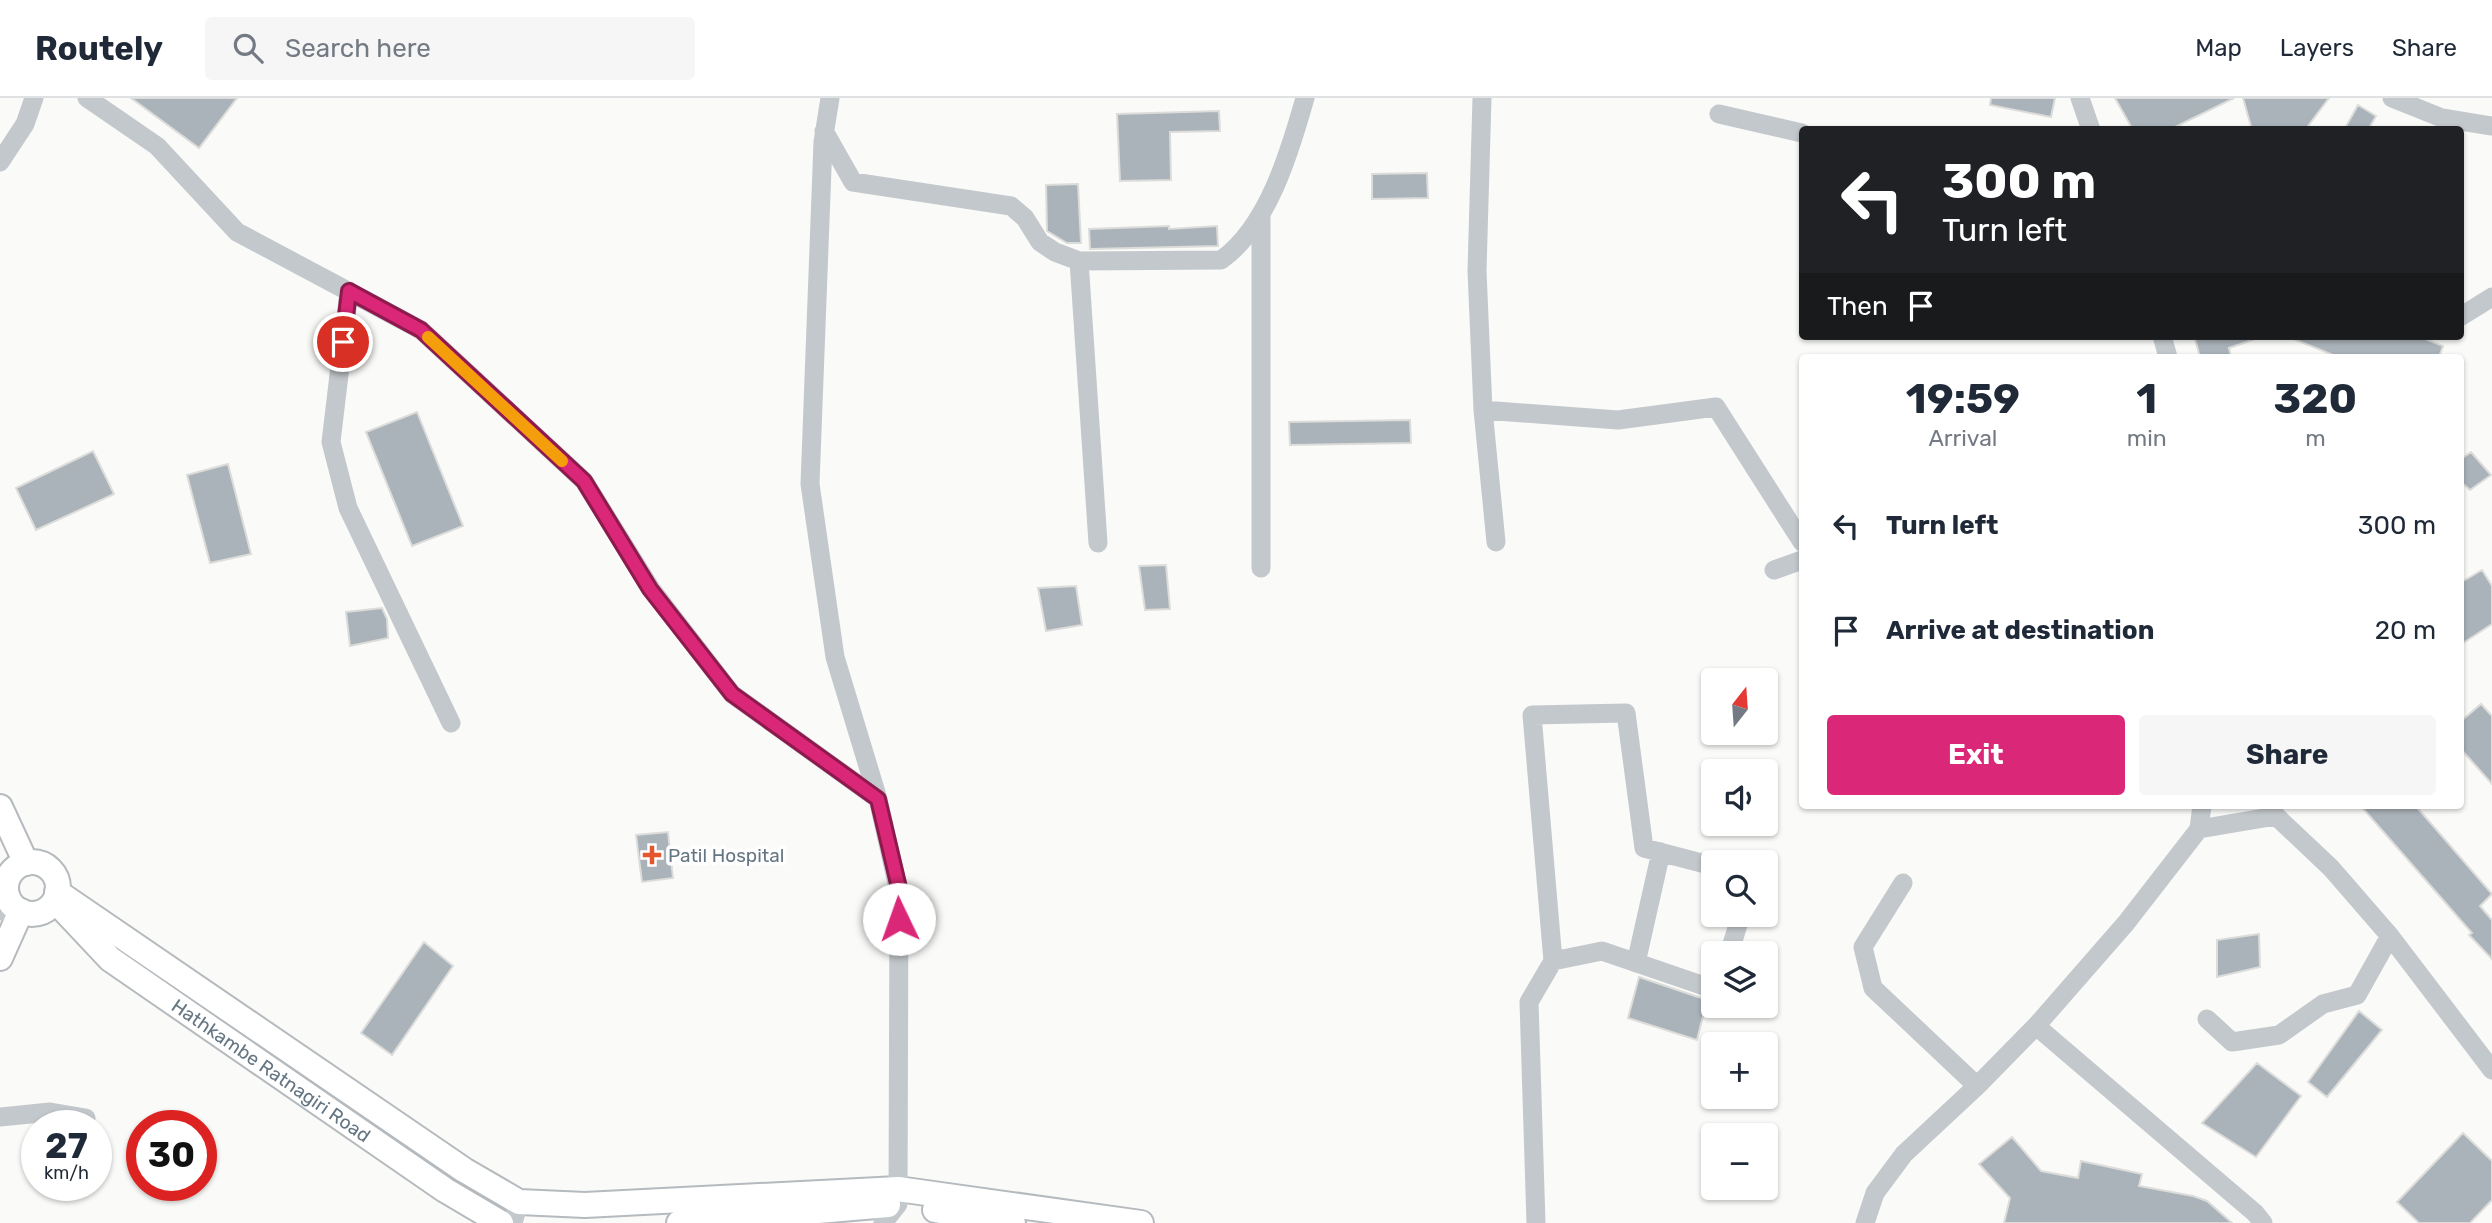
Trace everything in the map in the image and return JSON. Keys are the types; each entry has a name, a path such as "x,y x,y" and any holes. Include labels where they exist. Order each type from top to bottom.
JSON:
{"main road":[{"path":"0,807 15,861 6,892 13,906 0,958"},
{"path":"10,911 36,914 50,906 56,896 55,876 50,870 35,862 15,861"},
{"path":"56,896 464,1170 516,1212 585,1205 893,1205 1141,1223"},
{"name":"Hathkambe Ratnagiri Road","path":"56,896 110,958 445,1190 501,1223"},
{"path":"679,1223 893,1205 1013,1223"}],"street":[{"path":"0,162 25,124 34,98"},
{"path":"87,98 157,146 237,232 421,330 584,481 650,589 732,694 878,799"},
{"path":"830,98 824,131 810,484 835,657 878,799 900,892 893,1205"},
{"path":"824,131 853,182 1011,206 1025,218 1040,242 1055,252 1079,261 1220,260 1233,251 1261,214 1290,150 1305,98"},
{"path":"1482,98 1477,271 1483,410 1496,542"},
{"path":"2080,98 2090,126"},
{"path":"2392,98 2442,118 2492,126"},
{"path":"1719,114 1799,132"},
{"path":"1261,214 1261,568"},
{"path":"1079,261 1098,543"},
{"path":"349,291 331,442 348,508 451,723"},
{"path":"2464,314 2492,296"},
{"path":"1483,410 1618,420 1716,407 1799,537"},
{"path":"1774,570 1799,560"},
{"path":"1536,1223 1529,1002 1553,961 1532,715 1626,713 1644,848 1701,863"},
{"path":"1865,1223 1875,1193 1903,1154 1977,1086 2036,1026 2126,923 2199,830 2202,809"},
{"path":"2199,830 2273,810 2331,868 2390,936 2492,1070"},
{"path":"1636,963 1661,852"},
{"path":"1902,883 1863,947 1873,988 1977,1086"},
{"path":"2207,1019 2232,1042 2279,1035 2323,1004 2357,995 2390,936"},
{"path":"1553,961 1602,951 1701,985"},
{"path":"2036,1026 2255,1213 2263,1223"},
{"path":"0,1117 21,1115"}],"building":[{"path":"131,98 237,98 199,148"},
{"path":"1991,98 2055,98 2051,117 1990,105"},
{"path":"2115,98 2234,98 2177,126 2131,126"},
{"path":"2243,98 2329,98 2308,126 2251,126"},
{"path":"2358,105 2376,116 2370,126 2346,126"},
{"path":"1219,111 1220,131 1170,132 1171,180 1120,181 1117,114"},
{"path":"1427,173 1428,198 1372,199 1372,174"},
{"path":"1078,184 1081,243 1067,243 1047,231 1046,185"},
{"path":"1169,226 1169,229 1217,226 1218,246 1090,249 1089,229"},
{"path":"2195,340 2252,340 2229,348 2230,354 2199,354"},
{"path":"2296,340 2428,340 2443,346 2440,354 2331,354"},
{"path":"417,412 463,526 412,546 366,432"},
{"path":"1410,420 1411,443 1290,445 1289,422"},
{"path":"93,451 114,494 36,530 16,488"},
{"path":"2471,452 2491,475 2470,490 2464,485 2464,457"},
{"path":"228,464 251,554 210,563 187,475"},
{"path":"1166,565 1170,609 1145,610 1139,566"},
{"path":"2482,570 2492,586 2492,624 2464,642 2464,581"},
{"path":"1076,586 1082,625 1046,631 1038,588"},
{"path":"382,608 387,619 388,638 350,646 346,612"},
{"path":"2481,704 2492,716 2492,784 2464,752 2464,719"},
{"path":"2364,809 2418,809 2492,894 2480,906 2492,920 2492,959 2469,935 2472,933"},
{"path":"668,832 673,878 642,882 636,835"},
{"path":"2259,934 2260,967 2217,977 2217,940"},
{"path":"424,942 453,966 392,1055 361,1033"},
{"path":"1639,977 1701,998 1702,1018 1697,1040 1628,1018"},
{"path":"2359,1011 2382,1030 2327,1097 2308,1082"},
{"path":"2257,1063 2301,1096 2256,1157 2202,1123"},
{"path":"2463,1133 2492,1161 2492,1200 2470,1223 2419,1223 2397,1202"},
{"path":"2012,1137 2041,1171 2078,1178 2081,1161 2142,1174 2139,1186 2207,1201 2232,1223 2004,1223 2010,1198 1979,1164"}],"slow traffic":[{"path":"428,337 562,461"}],"place":[{"name":"Patil Hospital","path":"652,855"}],"route":[{"path":"343,342 349,291 421,330 584,481 650,589 732,694 878,799 900,892 899,919"}]}
